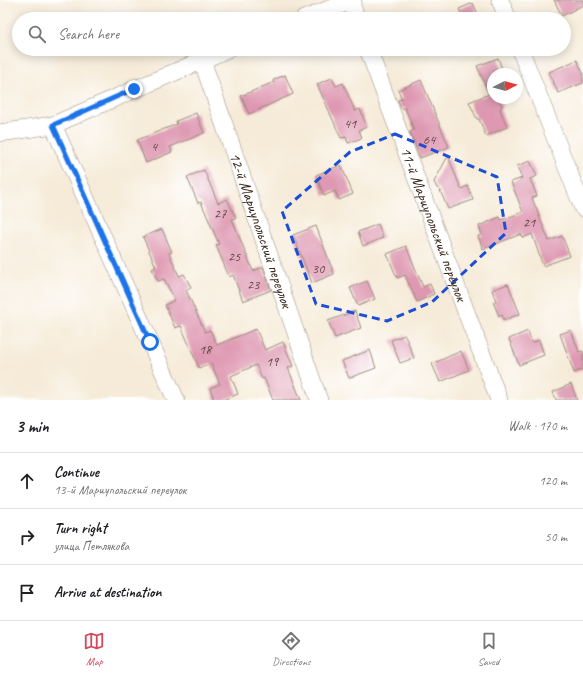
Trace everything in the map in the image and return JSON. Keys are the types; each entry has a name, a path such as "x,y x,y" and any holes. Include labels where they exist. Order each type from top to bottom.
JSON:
{"street":[{"path":"322,12 352,0 355,12"},
{"path":"500,0 505,12"},
{"path":"0,133 53,125 211,56"},
{"name":"11-й Мариупольский переулок","path":"371,56 499,400"},
{"path":"523,56 583,208"},
{"name":"12-й Мариупольский переулок","path":"202,60 319,400"},
{"path":"53,125 176,400"}],"highlighted area":[{"path":"395,134 497,177 506,233 432,302 387,321 316,304 282,211 350,152"}],"building":[{"path":"554,0 583,0 583,5 570,12 560,12"},
{"path":"473,3 477,12 460,12 459,9"},
{"path":"498,58 502,68 487,68 487,89 477,66"},
{"path":"577,60 583,73 583,83 558,93 549,72"},
{"path":"285,75 293,94 249,114 241,96 274,82 273,80"},
{"path":"332,78 336,86 343,83 355,111 360,109 367,127 359,130 362,138 348,143 346,137 341,138 317,84"},
{"path":"421,80 449,147 420,158 410,132 414,130 405,108 401,108 398,100 402,99 398,90"},
{"path":"487,95 487,104 501,104 500,110 507,127 486,136 479,119 477,119 469,102"},
{"path":"196,113 204,133 170,147 172,152 146,163 137,140 177,124 176,121"},
{"path":"448,156 461,189 468,186 473,200 448,209 439,188 437,188 434,182"},
{"path":"530,161 537,176 530,179 537,196 532,198 549,241 562,236 570,256 543,266 532,234 523,238 521,234 483,249 478,236 482,235 479,226 500,217 501,220 523,212 511,182 522,178 517,166"},
{"path":"341,165 353,194 339,200 335,191 324,196 316,175"},
{"path":"204,170 218,203 227,199 236,218 232,219 253,271 263,267 271,290 243,301 233,275 229,277 216,245 219,244 201,202 198,203 187,177"},
{"path":"378,224 383,238 363,246 358,232"},
{"path":"316,226 334,274 312,283 293,235"},
{"path":"162,229 172,252 169,253 179,276 184,274 191,287 186,290 205,332 210,330 217,345 256,329 265,350 283,342 293,366 288,368 301,400 273,400 264,378 262,379 256,365 231,376 238,394 223,400 214,400 210,388 220,384 211,363 199,368 181,326 175,328 165,305 175,300 164,279 158,281 152,269 156,267 143,237"},
{"path":"406,246 423,287 430,284 434,294 417,302 405,275 397,278 387,254"},
{"path":"367,281 375,299 358,306 350,288"},
{"path":"508,284 520,314 504,320 502,315 499,316 493,302 496,301 492,290"},
{"path":"355,311 361,328 335,338 328,321"},
{"path":"571,330 579,352 583,351 583,369 574,373 560,334"},
{"path":"528,331 532,343 539,340 544,355 519,365 509,339"},
{"path":"405,335 414,358 400,363 391,340"},
{"path":"370,350 376,368 349,378 342,361"},
{"path":"461,351 469,370 440,382 432,364"},
{"path":"571,384 577,400 556,400 553,392"}],"route":[{"path":"134,89 53,125 150,342"}]}
